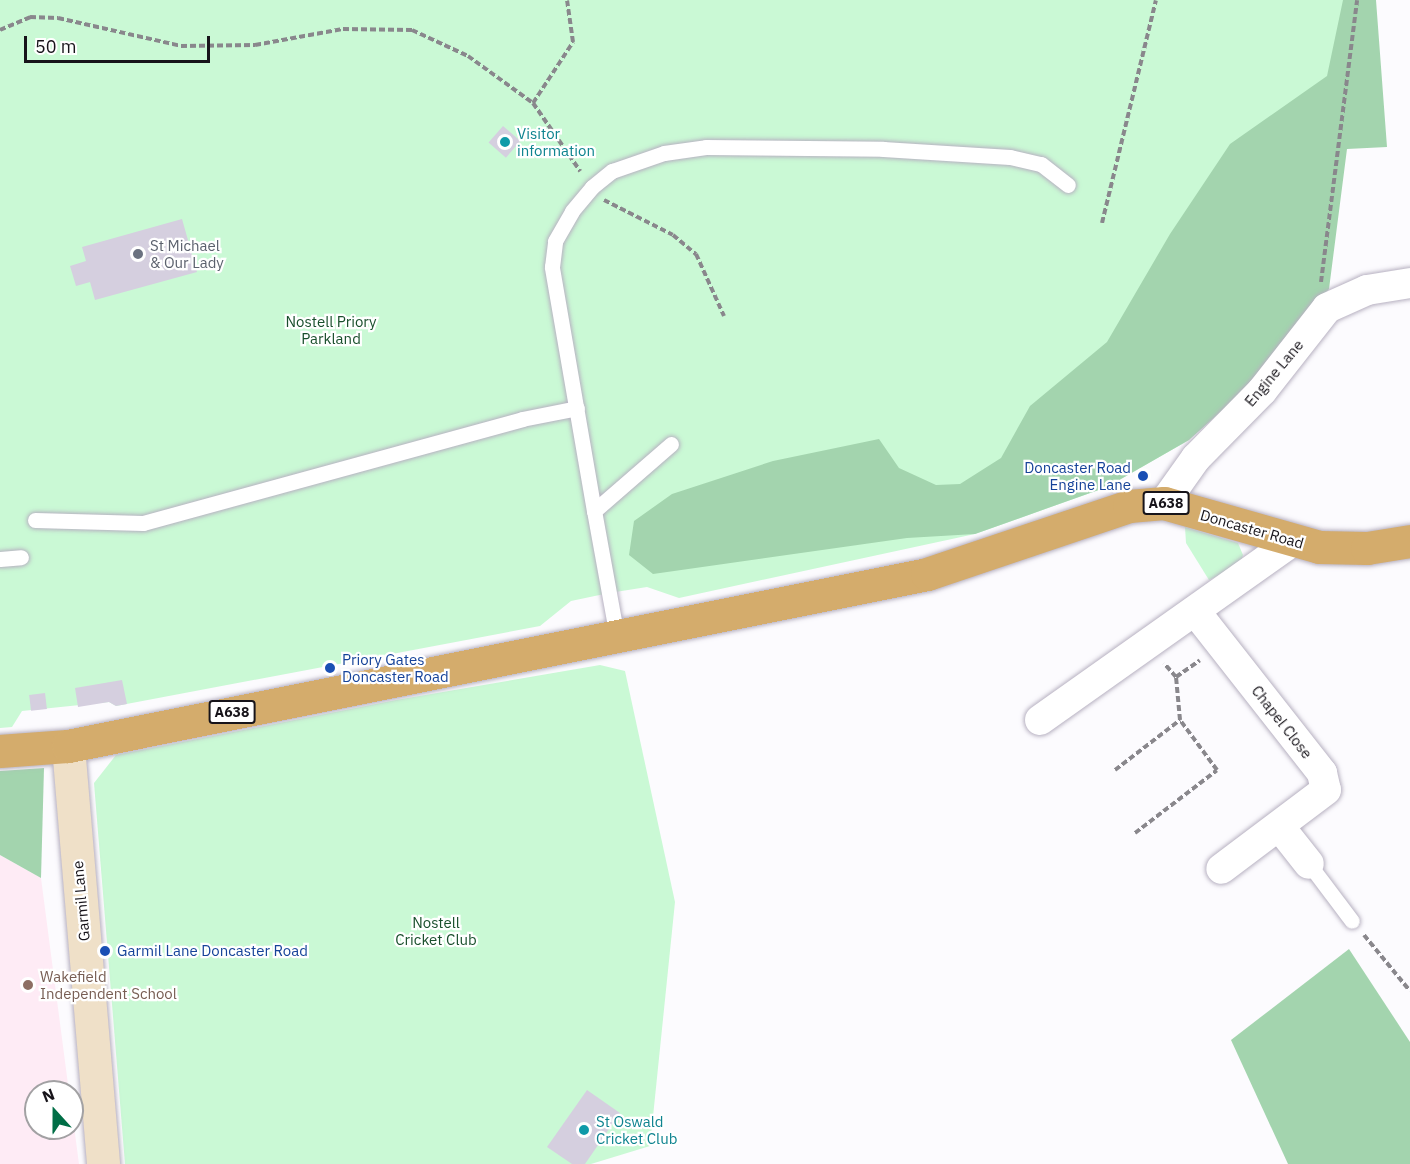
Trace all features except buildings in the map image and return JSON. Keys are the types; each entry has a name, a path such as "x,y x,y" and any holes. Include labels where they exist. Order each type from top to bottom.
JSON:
{"highway":[{"name":"Doncaster Road","path":"617,637 927,574 1129,506 1164,502 1292,542 1367,548 1410,541"},
{"name":"A638","path":"0,752 68,746 617,637"}],"main road":[{"name":"Garmil Lane","path":"68,746 104,1164"}],"street":[{"name":"Engine Lane","path":"1164,502 1196,458 1262,391 1327,308 1367,290 1410,283"},
{"path":"1040,720 1292,542"},
{"name":"Chapel Close","path":"1195,611 1322,773 1326,790 1221,869"},
{"path":"1279,826 1309,864"}],"lane":[{"path":"617,637 552,267 555,240 592,187 635,161 706,147 883,149 1011,157 1041,164 1068,184"},
{"path":"35,520 143,523 522,419 577,408"},
{"path":"594,511 671,444"},
{"path":"0,559 21,557"},
{"path":"1309,864 1352,921"}],"path":[{"path":"533,103 573,42 567,0"},
{"path":"1102,223 1156,0"},
{"path":"1320,286 1357,0"},
{"path":"0,30 30,17 58,18 181,46 255,45 343,29 412,30 468,56 533,103 592,187 609,205 673,235 696,254 724,316"},
{"path":"1135,833 1217,770 1180,720 1176,677 1148,644"},
{"path":"1115,770 1180,720"},
{"path":"1352,921 1410,991"}],"shaded area":[{"name":"Wakefield Independent School","path":"0,855 41,878 67,1080 24,1080 24,1140 76,1140 79,1164 0,1164"}],"green space":[{"name":"Nostell Priory Parkland","path":"0,0 1354,0 1244,314 1189,440 1107,487 975,534 679,598 647,587 609,593 571,601 540,626 116,706 109,702 22,711 12,727 0,728"},
{"path":"1343,0 1376,0 1387,147 1347,149 1329,289 1235,399 1189,440 1107,487 975,534 907,538 653,574 629,555 634,521 672,494 773,461 879,439 899,468 936,485 960,484 1001,458 1030,406 1107,342 1170,234 1230,144 1327,76"},
{"path":"1185,527 1238,543 1243,555 1240,565 1209,580 1186,543"},
{"name":"Nostell Cricket Club","path":"600,665 625,671 675,902 650,1146 591,1164 125,1164 94,783 116,755 396,700"},
{"path":"44,768 41,878 0,855 0,771"},
{"path":"1349,949 1410,1042 1410,1164 1288,1164 1231,1040"}],"place":[{"name":"Visitor information","path":"505,142"},
{"name":"St Michael & Our Lady","path":"138,254"},
{"name":"Doncaster Road Engine Lane","path":"1143,476"},
{"name":"Priory Gates Doncaster Road","path":"330,668"},
{"name":"Garmil Lane Doncaster Road","path":"105,951"},
{"name":"Wakefield Independent School","path":"28,985"},
{"name":"St Oswald Cricket Club","path":"584,1130"}]}
